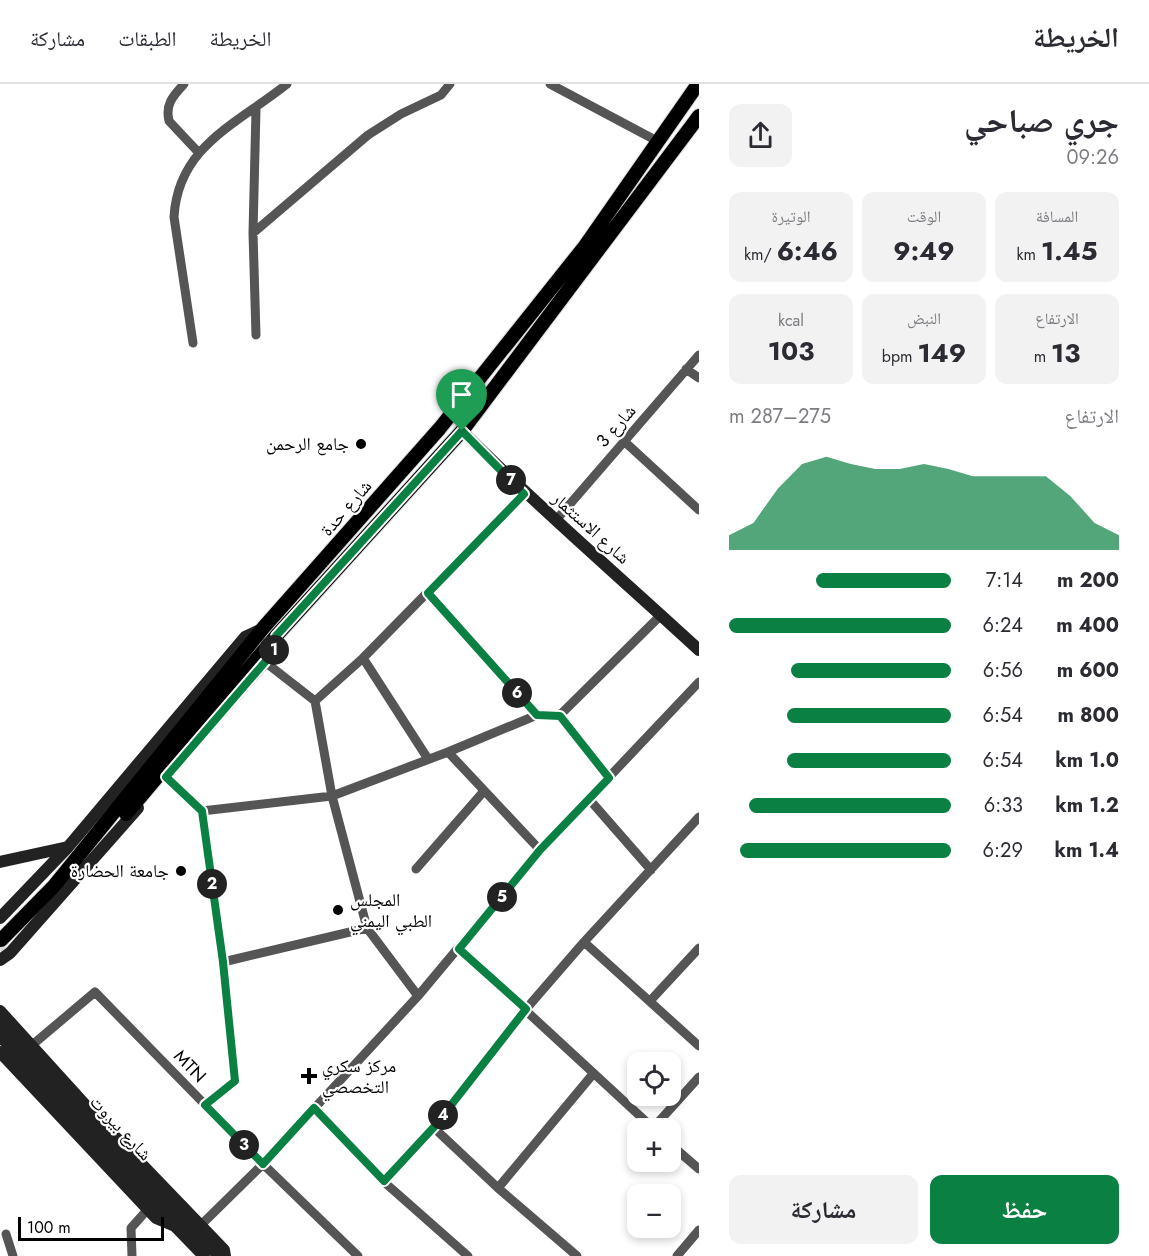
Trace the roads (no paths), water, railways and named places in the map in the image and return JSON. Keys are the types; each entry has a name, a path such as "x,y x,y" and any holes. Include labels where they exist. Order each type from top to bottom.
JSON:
{"main road":[{"name":"شارع حدة","path":"2,952 59,891 447,419 585,246 698,84"},
{"name":"شارع حدة","path":"270,632 462,431 699,116"}],"street":[{"path":"184,84 170,98 169,121 199,153"},
{"path":"193,343 174,218 175,197 186,167 212,138 256,109 287,84"},
{"path":"253,233 368,135 401,114 441,95 450,84"},
{"path":"550,84 567,88 659,142"},
{"path":"256,109 253,233 256,335"},
{"name":"شارع 3","path":"557,519 699,355"},
{"path":"686,369 699,378"},
{"name":"شارع الاستثمار","path":"462,431 524,494 557,519 699,650"},
{"path":"625,442 699,510"},
{"path":"315,701 363,658 524,494"},
{"path":"428,593 537,715"},
{"path":"202,811 332,796 537,715 560,716 661,615"},
{"path":"0,918 68,847 245,637 270,632 277,646 265,662 166,777 2,952"},
{"path":"363,658 428,759"},
{"path":"265,662 315,701 332,796 367,928 418,996"},
{"path":"201,1225 263,1164 418,996 540,850 699,682"},
{"path":"560,716 609,778"},
{"path":"448,752 540,850"},
{"path":"166,777 202,811 223,962 235,1081 205,1105"},
{"path":"416,869 484,791"},
{"path":"589,799 651,870"},
{"path":"384,1181 434,1127 526,1009 699,817"},
{"path":"0,862 68,847"},
{"path":"223,962 367,928"},
{"path":"584,942 699,1046"},
{"path":"650,1001 699,948"},
{"path":"459,949 653,1128 699,1077"},
{"name":"MTN","path":"27,1041 95,992 263,1164 358,1256"},
{"path":"0,1011 224,1250 225,1256"},
{"name":"شارع بيروت","path":"0,1021 94,1126 219,1256"},
{"name":"شارع بيروت","path":"0,1036 204,1256"},
{"path":"27,1041 0,1051 156,1218 175,1226"},
{"path":"498,1188 593,1074"},
{"path":"314,1108 384,1181 468,1256"},
{"path":"434,1127 498,1188 577,1256"},
{"path":"681,1153 699,1169"},
{"path":"132,1256 131,1228 148,1209"},
{"path":"677,1256 699,1230"},
{"path":"6,1234 13,1256"}],"tunnel":[{"path":"0,950 5,946"}],"place":[{"name":"جامع الرحمن","path":"361,444"},
{"name":"جامعة الحضارة","path":"181,871"},
{"name":"المجلس الطبي اليمني","path":"338,910"},
{"name":"مركز سكري التخصصي","path":"309,1076"}]}
